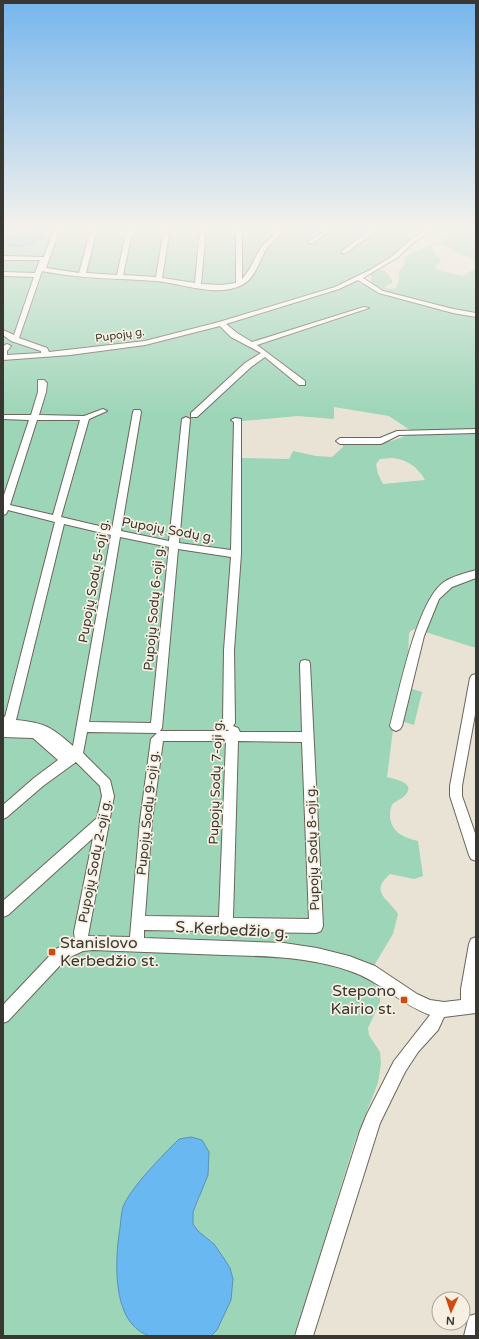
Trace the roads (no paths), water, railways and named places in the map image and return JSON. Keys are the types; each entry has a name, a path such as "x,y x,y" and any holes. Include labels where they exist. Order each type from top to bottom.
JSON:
{"street":[{"path":"14,339 17,336 33,291"},
{"name":"Pupojų g.","path":"3,357 46,355 145,343 221,323 325,291"},
{"path":"380,291 453,311 476,315"},
{"path":"252,344 366,308"},
{"path":"221,323 234,335 252,344 302,383"},
{"path":"3,332 14,339 44,350 46,355"},
{"path":"3,357 4,350"},
{"name":"Pupojų Sodų 6-oji g.","path":"83,727 156,728 173,546 190,417 248,365 265,354"},
{"path":"4,508 42,392 43,383 41,382"},
{"path":"3,417 85,418 104,411"},
{"name":"Pupojų Sodų 5-oji g.","path":"72,758 83,727 137,412"},
{"path":"5,726 85,418"},
{"name":"Pupojų Sodų 7-oji g.","path":"226,924 231,748 230,731 235,646 230,643 236,554 238,422 235,420"},
{"path":"340,442 381,441 397,433 476,431"},
{"name":"Pupojų Sodų g.","path":"4,508 173,546 236,554"},
{"path":"396,726 419,636 435,597 448,584 476,574"},
{"name":"Pupojų Sodų 8-oji g.","path":"138,923 316,926 305,664"},
{"path":"476,678 456,786 456,796 476,855"},
{"name":"Pupojų Sodų 2-oji g.","path":"5,726 9,733 36,734 72,758 106,784 108,796 81,932 82,944"},
{"name":"Pupojų Sodų 9-oji g.","path":"136,944 146,821 156,740 161,736 230,731 308,737"},
{"path":"3,813 72,758"},
{"path":"3,910 103,821"},
{"name":"S. Kerbedžio g.","path":"3,1016 60,954 82,944 136,944 284,950 327,956 372,972 414,1001 438,1009 473,1006"},
{"path":"473,1006 468,989 476,944"},
{"path":"304,1336 368,1131 377,1108 393,1075 420,1037 435,1021 438,1015 438,1009"},
{"path":"473,1336 476,1323"}],"water":[{"path":"191,1137 202,1140 209,1152 208,1175 193,1212 193,1224 198,1231 214,1244 230,1268 233,1279 231,1300 217,1330 211,1336 168,1337 147,1335 135,1328 127,1317 121,1303 118,1288 117,1256 123,1207 140,1181 179,1139"}],"place":[{"name":"Stanislovo Kerbedžio st.","path":"52,952"},
{"name":"Stepono Kairio st.","path":"404,1000"}]}
